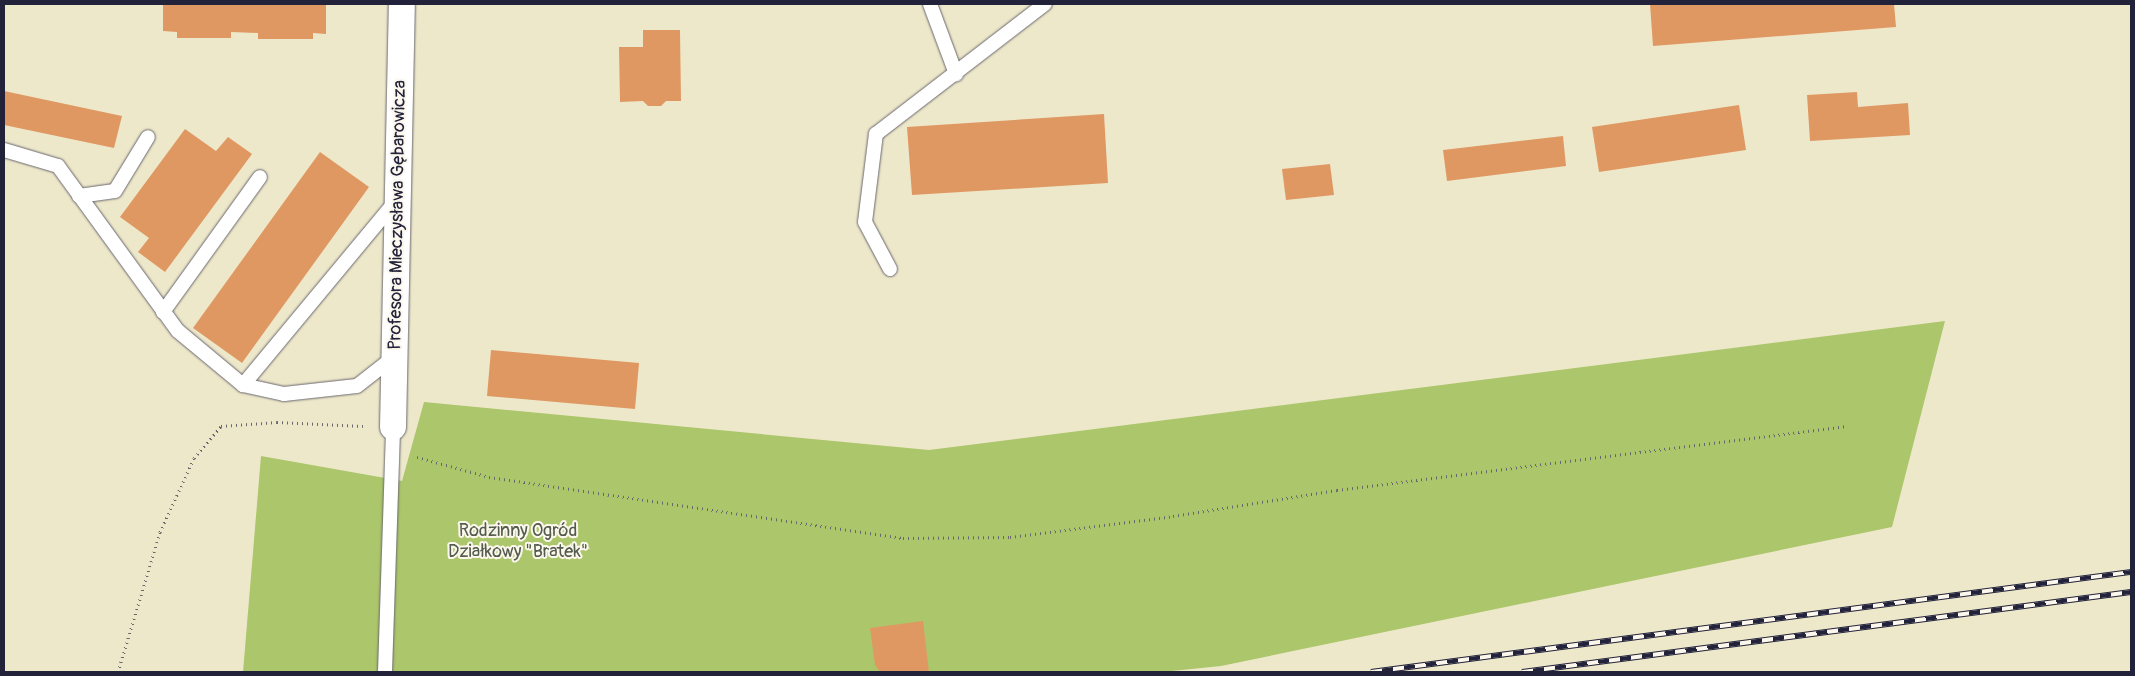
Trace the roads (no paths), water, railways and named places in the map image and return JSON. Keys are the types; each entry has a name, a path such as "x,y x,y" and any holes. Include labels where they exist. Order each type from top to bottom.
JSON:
{"street":[{"name":"Profesora Mieczysława Gębarowicza","path":"393,438 402,4"}],"lane":[{"path":"930,4 956,74"},
{"path":"890,269 865,222 876,134 1045,4"},
{"path":"79,196 115,191 148,138"},
{"path":"4,150 58,166 178,331 243,385 284,394 357,386 394,357"},
{"path":"163,312 260,177"},
{"path":"243,385 398,198"},
{"path":"385,672 393,438"}],"railway":[{"path":"1371,672 2131,572"},
{"path":"1522,672 2131,592"}],"park label":[{"name":"Rodzinny Ogród Działkowy \"Bratek\"","path":"518,542"}]}
